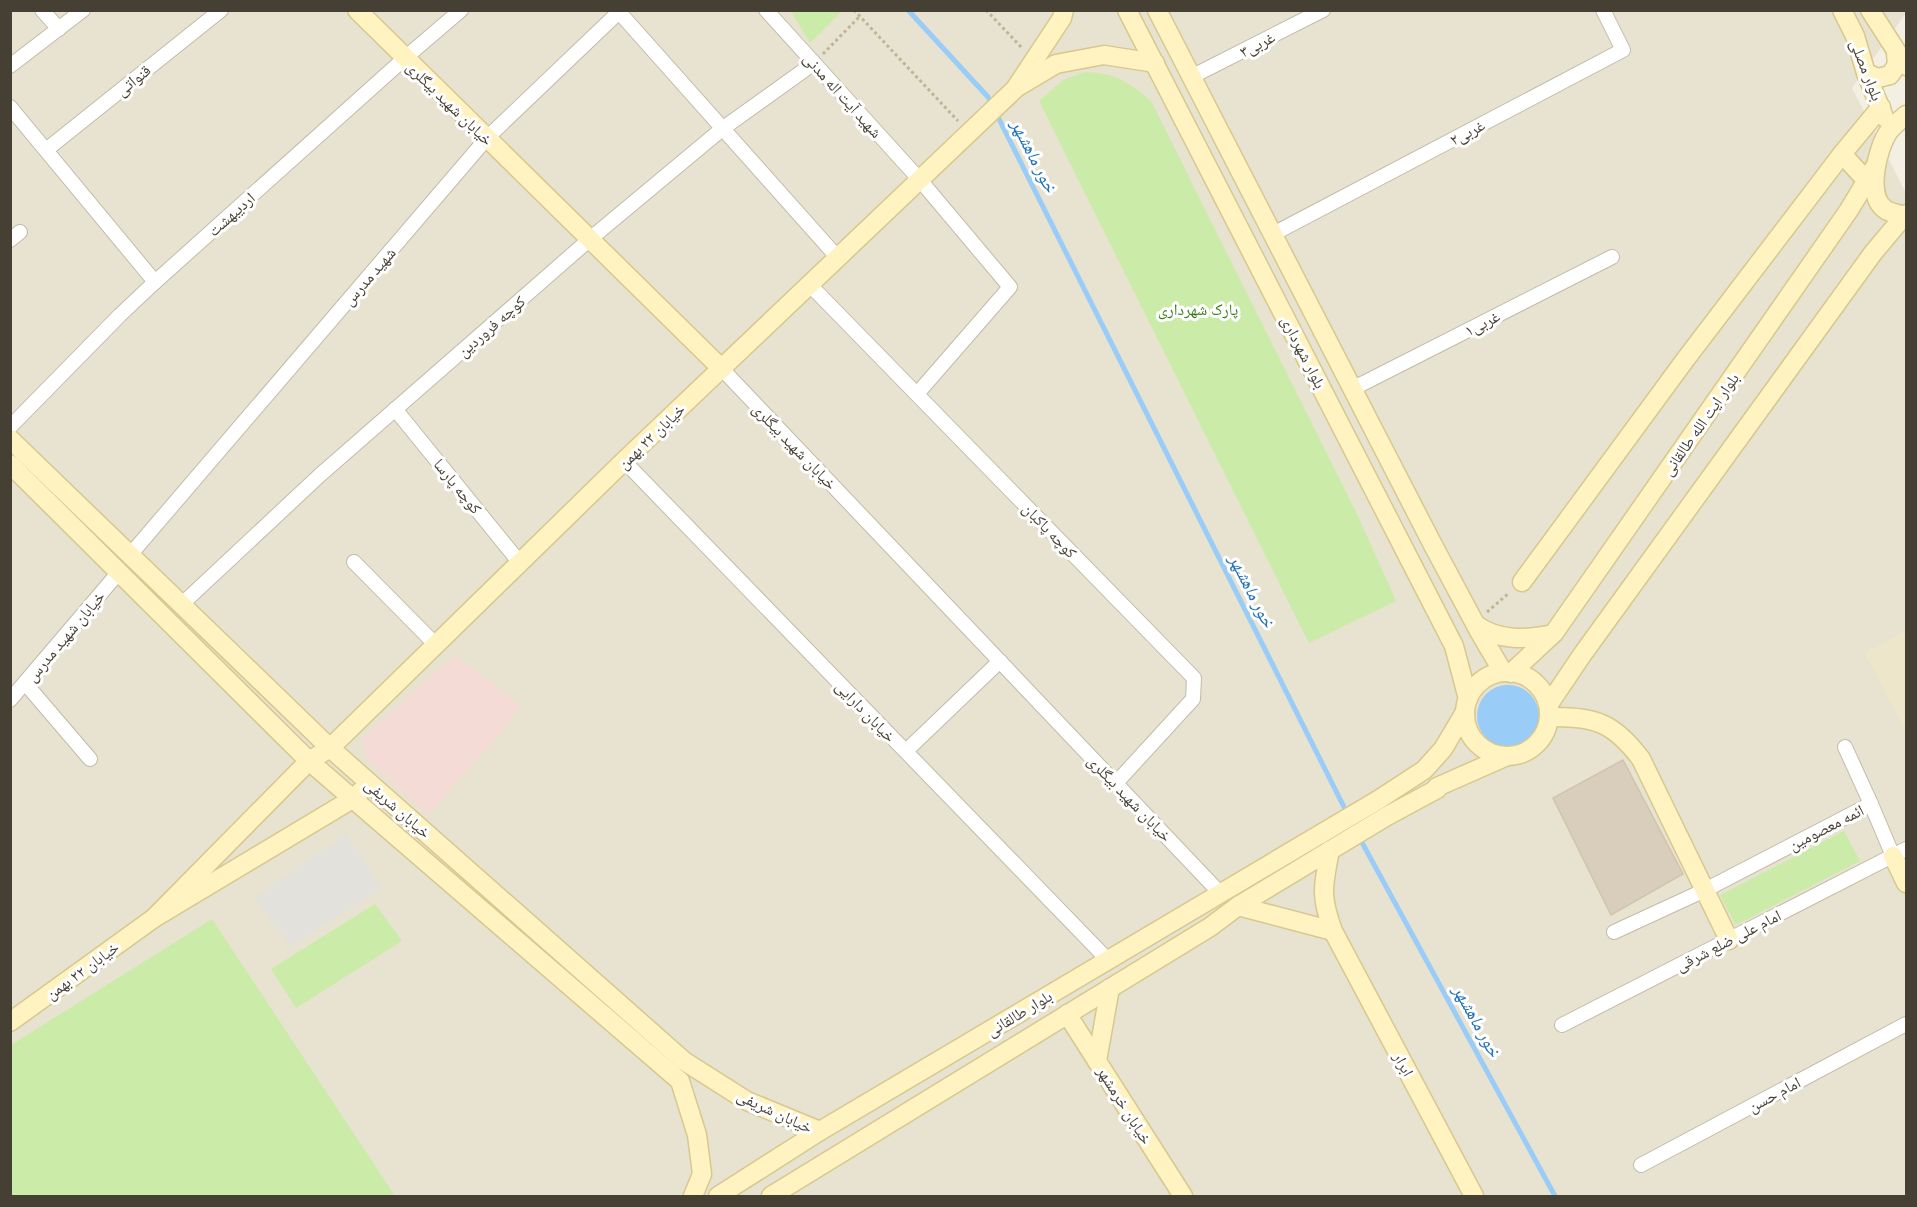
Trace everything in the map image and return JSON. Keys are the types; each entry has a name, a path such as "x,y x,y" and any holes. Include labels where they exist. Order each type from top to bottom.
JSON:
{"main road":[{"name":"خیابان شهید بیگلری","path":"357,10 722,369"},
{"path":"1015,88 1062,18 1064,10"},
{"name":"بلوار شهرداری","path":"1127,10 1454,646 1466,705"},
{"name":"بلوار شهرداری","path":"1157,10 1434,547 1475,623 1507,672"},
{"name":"بلوار مصلی","path":"1842,10 1855,36 1866,73 1889,132"},
{"name":"بلوار مصلی","path":"1870,10 1900,53"},
{"path":"1866,73 1878,78 1890,75 1897,65 1900,53"},
{"path":"1015,88 1056,64 1104,55 1155,63"},
{"name":"خیابان ۲۲ بهمن","path":"10,1023 154,918 309,761 330,748 624,461 1015,88"},
{"path":"1522,582 1678,370 1842,154 1881,107"},
{"path":"1549,710 1609,617 1866,263 1905,215 1885,210 1877,200 1874,174 1882,143 1889,132 1906,116"},
{"path":"1842,154 1867,181"},
{"name":"بلوار ایت الله طالقانی","path":"1507,672 1554,633 1849,210 1876,165"},
{"name":"خیابان شریفی","path":"10,439 330,748 684,1061 747,1101 820,1131"},
{"name":"خیابان شریفی","path":"10,464 309,761 680,1082 697,1135 702,1174 693,1197"},
{"path":"1411,559 1434,547"},
{"path":"1475,623 1487,633 1508,637 1531,639 1554,633"},
{"path":"1328,844 1382,808 1424,770 1443,749 1475,687 1485,679 1507,672 1523,675 1534,682 1544,692 1549,710 1547,730 1530,750 1518,756 1505,757 1492,754 1480,747 1472,737 1466,725 1466,705"},
{"path":"1549,710 1603,723 1625,739 1641,759 1729,940"},
{"path":"1382,808 1437,789 1437,787 1505,757"},
{"path":"154,918 354,798 369,783"},
{"name":"بلوار طالقانی","path":"718,1197 820,1131 1220,893 1328,844"},
{"name":"بلوار طالقانی","path":"771,1197 1210,927 1328,844"},
{"name":"ابرار","path":"1328,844 1323,889 1325,909 1333,932 1474,1197"},
{"name":"ائمه معصومین","path":"1900,852 1906,883"},
{"path":"1238,906 1333,932"},
{"path":"568,985 581,969"},
{"path":"1097,1061 1110,988"},
{"name":"خیابان خرمشهر","path":"1067,1014 1183,1197"}],"street":[{"path":"42,10 58,29"},
{"path":"10,66 82,10"},
{"name":"قنواتی","path":"46,150 220,10"},
{"name":"اردیبهشت","path":"10,427 154,282 461,10"},
{"name":"شهید آیت اله مدنی","path":"766,10 920,180 1010,286 917,394"},
{"name":"۳غربی","path":"1191,77 1323,10"},
{"name":"۲غربی","path":"1273,234 1623,50 1603,10"},
{"path":"620,11 838,258"},
{"name":"شهید مدرس","path":"130,555 487,138 620,11"},
{"name":"کوچه فروردین","path":"181,605 320,475 590,239 722,129 814,63"},
{"path":"10,107 154,282"},
{"name":"۱غربی","path":"1352,389 1612,257"},
{"name":"کوچه پاکبان","path":"810,285 1194,678 1193,699 1116,783"},
{"name":"خیابان شهید بیگلری","path":"722,369 1220,893"},
{"name":"کوچه پارسا","path":"395,409 520,563"},
{"name":"خیابان دارایی","path":"624,461 1108,960"},
{"path":"354,562 436,645"},
{"name":"خیابان شهید مدرس","path":"10,700 119,572"},
{"path":"906,751 1000,661"},
{"path":"25,683 90,759"},
{"path":"1845,747 1871,804"},
{"name":"ائمه معصومین","path":"1614,932 1705,890 1871,804 1900,852"},
{"name":"امام علی ضلع شرقی","path":"1562,1025 1900,852"},
{"name":"امام حسن","path":"1641,1165 1906,1024"}],"path":[{"path":"854,10 973,129"},
{"path":"986,10 1033,61"},
{"path":"814,63 860,16"},
{"path":"1475,623 1522,582"}],"shaded area":[{"path":"10,11 1906,11 1852,88 1906,193 1906,1196 11,1196"},
{"path":"1906,631 1906,732 1865,653"},
{"path":"455,655 520,705 500,734 427,815 366,758 363,738"},
{"path":"347,834 381,889 291,946 254,898"}],"green space":[{"path":"791,11 842,11 810,43"},
{"name":"پارک شهرداری","path":"1085,72 1105,74 1121,80 1151,101 1358,516 1396,601 1309,643 1039,101 1063,80"},
{"path":"1844,831 1860,861 1736,925 1720,895"},
{"path":"375,904 402,941 296,1008 271,969"},
{"path":"212,919 395,1196 11,1196 11,1045"}],"water":[{"path":"1502,685 1514,685 1530,694 1537,704 1539,716 1537,728 1530,738 1514,747 1502,747 1491,742 1482,733 1477,722 1477,710 1482,699 1491,690"}],"building":[{"path":"1623,760 1683,874 1611,915 1553,798"}],"waterway":[{"name":"خور ماهشهر","path":"908,10 988,97 992,105"},
{"name":"خور ماهشهر","path":"996,113 1348,815"},
{"name":"خور ماهشهر","path":"1359,837 1555,1196"}]}
